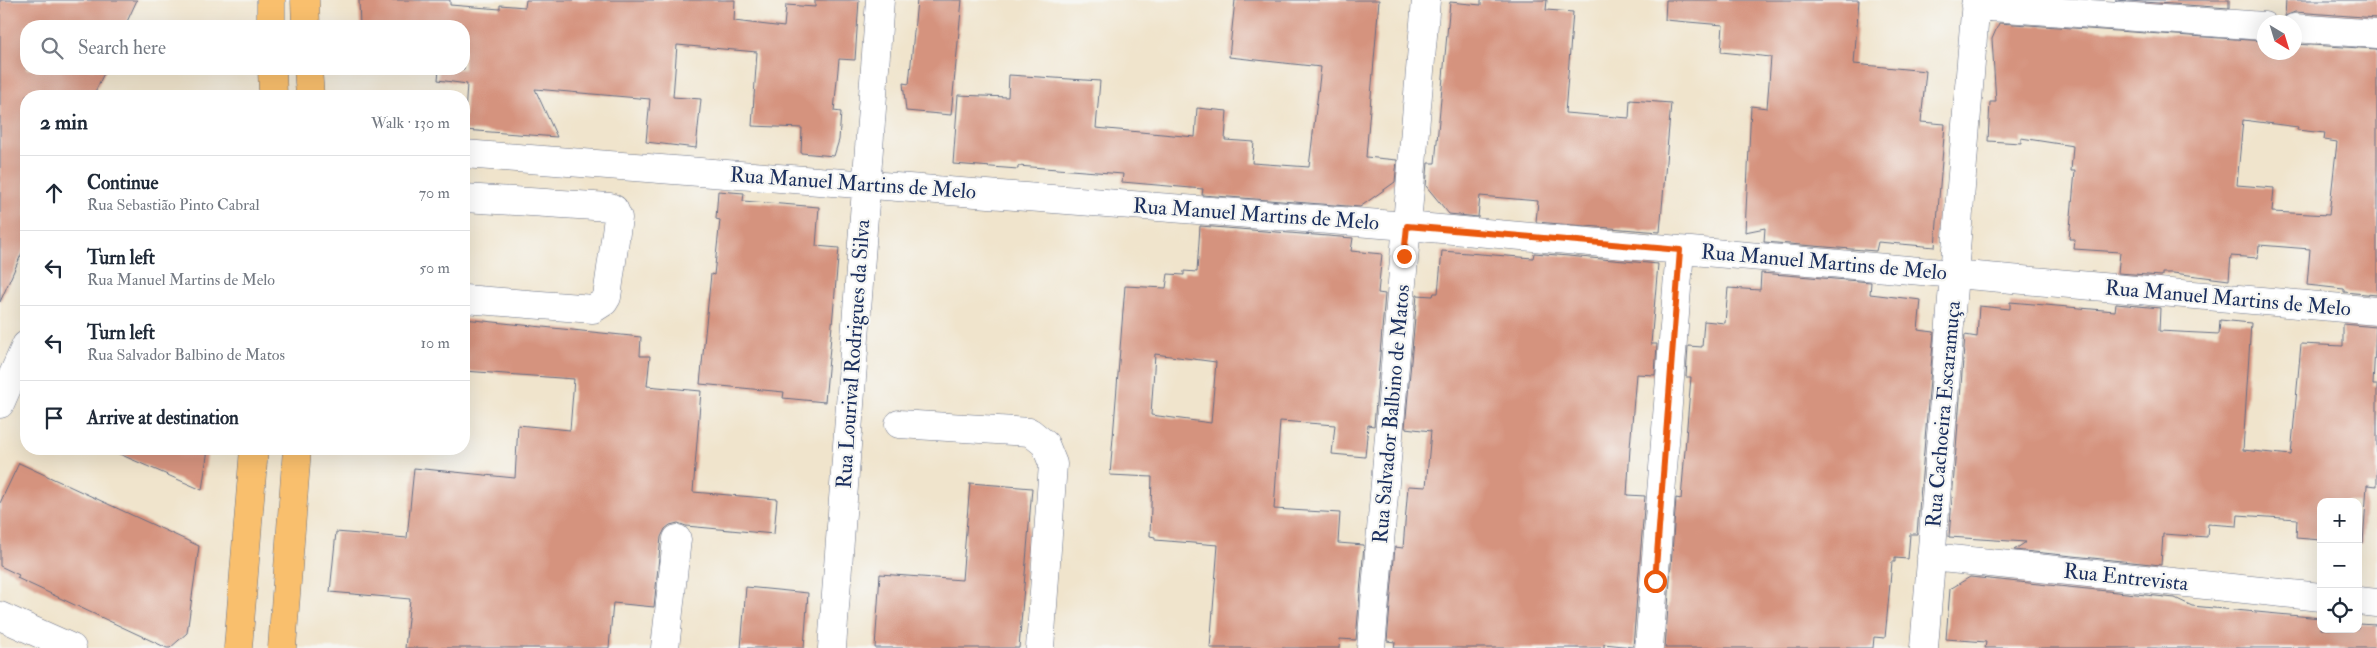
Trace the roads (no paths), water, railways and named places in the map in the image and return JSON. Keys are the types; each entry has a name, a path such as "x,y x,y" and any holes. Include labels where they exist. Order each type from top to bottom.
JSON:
{"main road":[{"path":"271,0 271,20"},
{"path":"305,0 306,20"},
{"path":"272,75 273,90"},
{"path":"308,75 310,90"},
{"path":"238,648 254,455"},
{"path":"282,648 297,455"}],"street":[{"name":"Rua Lourival Rodrigues da Silva","path":"832,648 880,0"},
{"name":"Rua Salvador Balbino de Matos","path":"1371,648 1426,0"},
{"path":"1976,3 2257,25"},
{"name":"Rua Cachoeira Escaramuça","path":"1924,648 1976,3"},
{"path":"2302,29 2377,34"},
{"name":"Rua Manuel Martins de Melo","path":"470,154 1407,226 2377,312"},
{"path":"470,198 610,207 614,209 618,218 607,297 599,306 593,309 470,299"},
{"path":"1649,648 1680,250"},
{"path":"0,404 20,359"},
{"path":"899,424 1030,432 1045,444 1053,464 1040,648"},
{"path":"665,648 677,539"},
{"name":"Rua Entrevista","path":"1931,557 2317,597"},
{"path":"2362,601 2377,603"},
{"path":"0,616 72,648"}]}
